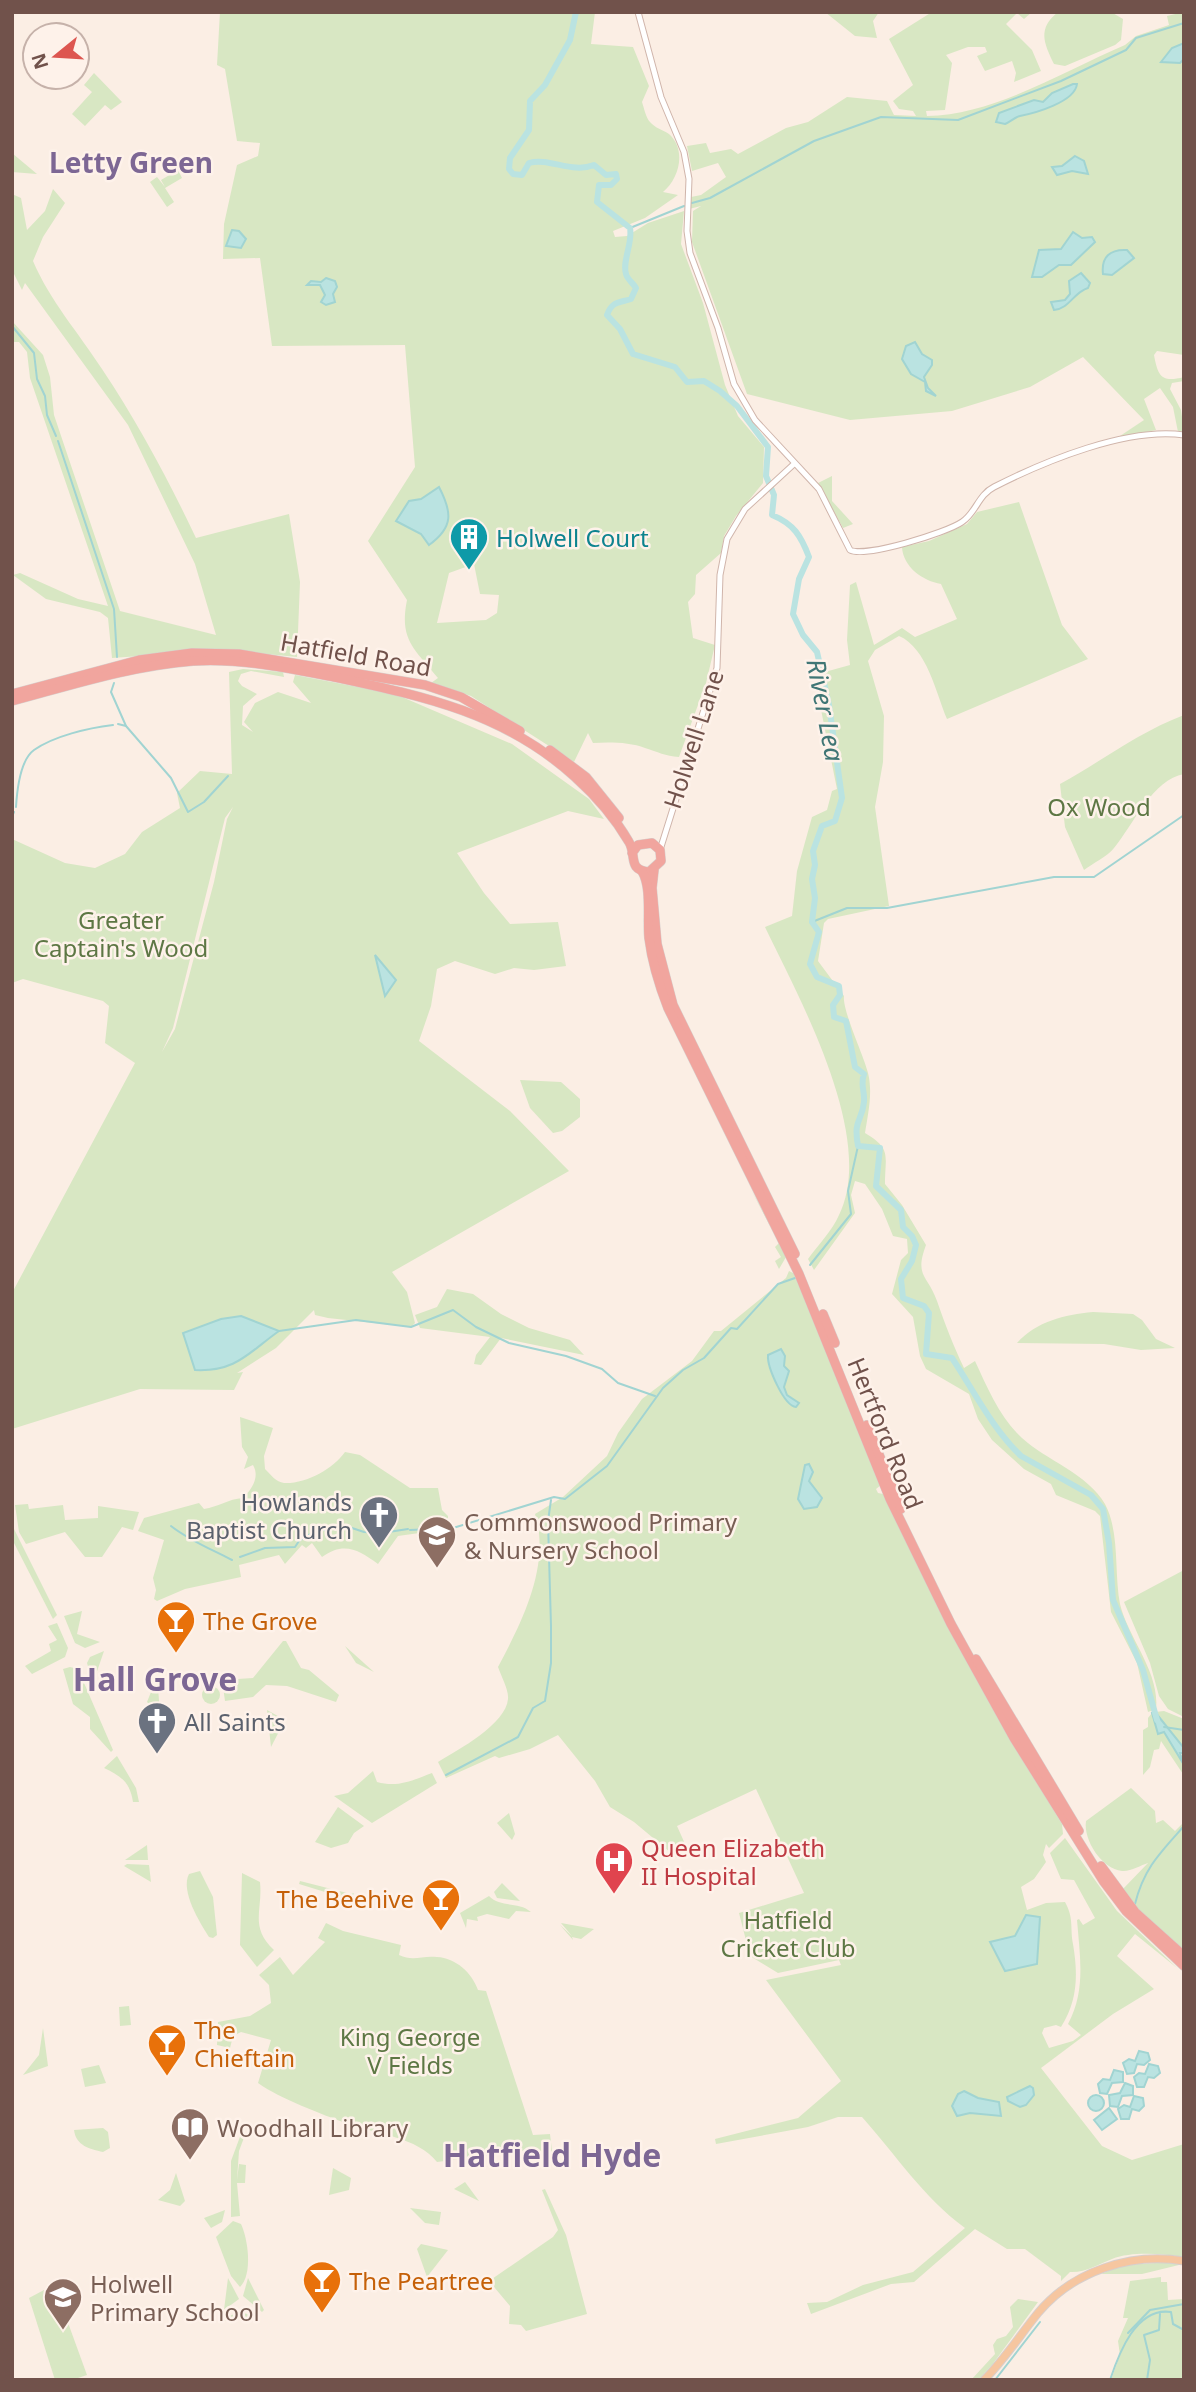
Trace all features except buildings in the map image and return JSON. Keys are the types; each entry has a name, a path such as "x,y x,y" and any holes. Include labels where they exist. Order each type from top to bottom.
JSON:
{"highway":[{"name":"Hatfield Road","path":"12,694 128,663 168,656 239,657 413,682 461,697 576,768 603,796 633,836 651,846"},
{"name":"Hatfield Road","path":"12,701 140,668 220,657"},
{"name":"Hatfield Road","path":"239,657 425,697 481,716 538,749 575,776 605,809 629,843 632,853"},
{"path":"651,846 661,861 654,870 642,871 634,865 632,853 651,846"},
{"name":"Hertford Road","path":"654,870 652,888 657,944 673,1005 830,1330 896,1497 930,1570 976,1659 1108,1878 1135,1912 1184,1956"},
{"name":"Hertford Road","path":"642,871 646,880 655,971 668,1009 799,1275 890,1499 931,1586 1014,1738 1104,1882 1126,1911 1184,1966"}],"main road":[{"path":"638,12 661,97 684,152 689,179 687,231 690,253 718,328 730,372 755,420 819,489 832,511 844,543 853,552 863,553 927,537 958,525 967,519 990,489 1077,452 1153,433 1184,435"},
{"name":"Holwell Lane","path":"651,846 662,838 717,668 720,575 725,546 739,516 774,480 794,464"},
{"name":"Holwell Lane","path":"651,846 662,838"},
{"path":"984,2380 1042,2308 1085,2276 1127,2262 1184,2261"}],"green space":[{"path":"220,12 595,12 591,44 633,47 649,86 642,102 647,118 654,126 669,134 678,148 677,172 663,192 678,195 645,218 613,231 615,237 627,236 648,223 684,211 681,244 703,303 725,385 738,416 764,447 763,483 736,516 724,536 721,553 696,575 695,594 688,602 693,638 715,645 706,683 679,757 633,745 593,743 588,733 574,762 471,696 431,683 438,678 410,643 407,634 407,600 368,541 415,467 405,345 272,346 260,258 223,259 224,224 237,165 258,156 260,143 237,141 225,69 217,65","holes":["439,487 421,534 396,521 409,501 421,499","474,564 480,594 499,595 497,613 486,620 437,623 449,573"]},
{"path":"825,12 879,12 873,21 877,38 855,36"},
{"path":"932,12 1032,12 1024,19 1017,13 1006,24 1032,50 1041,71 1014,82 1016,73 1012,61 985,71 977,56 987,52 985,47 968,47 946,55 952,63 945,110 926,111 927,116 978,108 1028,90 1125,45 1136,36 1169,25 1167,16 1184,12 1184,355 1157,351 1154,355 1162,376 1170,379 1184,377 1184,381 1172,383 1170,389 1181,410 1184,431 1178,432 1173,407 1160,388 1144,399 1156,430 1117,438 1144,420 1083,357 1030,387 952,411 850,420 747,394 692,242 693,211 701,206 689,209 691,197 701,195 726,177 718,163 692,171 687,146 706,143 710,153 731,149 738,154 786,128 808,122 847,97 887,101 894,115 916,116 913,111 899,109 893,101 913,85 889,39"},
{"path":"1058,12 1111,12 1123,19 1121,40 1065,66 1054,64 1044,36 1047,24"},
{"path":"94,73 122,102 111,110 105,105 85,126 72,114 92,92 91,77"},
{"path":"12,153 37,174 12,172"},
{"path":"178,170 182,178 165,188 174,202 167,207 150,182 157,177 165,187 161,180"},
{"path":"53,189 65,203 43,237 33,261 56,303 102,369 140,431 196,538 289,514 300,582 297,657 225,650 112,658 108,618 100,612 46,599 13,575 20,573 78,599 108,606 30,378 27,352 19,342 12,342 12,321 43,355 50,377 54,415 120,611 216,635 195,564 128,425 25,283 22,290 12,270 12,194 21,198 27,230 45,211"},
{"path":"832,476 832,501 853,524 843,528 818,483"},
{"path":"1019,502 1062,625 1088,659 947,719 924,661 909,642 899,636 875,650 868,661 884,716 883,762 875,807 889,906 828,919 824,923 818,961 844,996 846,1012 868,1073 870,1096 865,1133 883,1149 886,1159 885,1184 902,1205 926,1245 922,1270 964,1368 975,1361 995,1402 1014,1430 1032,1446 1088,1484 1098,1493 1110,1515 1115,1540 1120,1604 1148,1668 1156,1695 1156,1709 1148,1712 1137,1663 1111,1612 1100,1516 1095,1511 1056,1495 1051,1484 1024,1469 992,1440 978,1419 969,1394 926,1369 920,1356 913,1317 892,1294 901,1260 908,1253 907,1239 893,1236 882,1209 865,1184 855,1181 851,1195 855,1213 814,1270 808,1259 839,1215 848,1183 848,1148 841,1109 829,1069 765,927 792,916 797,871 812,817 827,810 832,791 837,789 814,675 850,665 847,640 850,585 856,582 874,645 902,628 915,637 957,619 941,584 927,580 915,572 906,561 902,547 929,541 967,524 977,512"},
{"name":"Greater Captain's Wood","path":"243,669 283,672 284,677 251,671 241,674 238,681 242,686 257,694 243,706 242,725 253,732 244,722 255,703 278,692 311,703 293,682 295,675 395,694 512,744 589,799 604,819 568,811 457,853 484,893 510,924 558,922 566,966 534,970 514,968 495,974 455,961 437,969 431,1006 419,1041 510,1111 569,1171 392,1272 407,1292 415,1323 411,1327 328,1318 315,1315 314,1310 276,1348 237,1373 243,1372 234,1390 140,1389 12,1429 12,1293 135,1063 105,1043 109,1006 103,1001 23,979 12,983 12,839 65,863 95,868 125,854 142,832 180,808 177,793 200,771 232,774 229,672","holes":["233,807 227,819 214,882 175,1029 162,1052 173,1028 225,818","241,1316 279,1331 257,1346 183,1333 221,1319"]},
{"name":"Ox Wood","path":"1184,715 1184,774 1163,784 1144,804 1111,851 1084,870 1065,827 1060,784 1136,738"},
{"path":"520,1080 561,1082 580,1099 580,1117 562,1131 553,1133 530,1108"},
{"path":"751,1190 783,1247 786,1257 779,1269 775,1261 781,1257 775,1247 779,1243"},
{"name":"Hatfield Cricket Club","path":"789,1271 795,1274 881,1485 876,1489 883,1494 993,1709 1062,1824 1063,1834 1049,1848 1046,1844 1043,1855 1046,1862 1034,1879 1021,1887 1027,1910 1046,1903 1065,1902 1071,1918 1076,1966 1074,1997 1061,2027 1056,2025 1044,2028 1042,2033 1049,2048 1073,2041 1081,2035 1068,2024 1074,2012 1080,1986 1077,1920 1083,1925 1095,1918 1074,1880 1061,1879 1050,1853 1065,1838 1117,1911 1177,1968 1135,1934 1117,1956 1154,1989 1113,2014 1041,2068 1102,2146 1132,2160 1184,2144 1184,2257 1148,2254 1120,2256 1086,2270 1070,2272 1061,2281 1061,2276 1025,2249 1007,2249 975,2229 914,2282 891,2284 811,2314 807,2303 827,2302 863,2285 913,2272 965,2228 923,2189 862,2117 838,2117 808,2127 716,2144 715,2139 798,2118 841,2081 766,1980 841,1965 839,1960 778,1973 750,1956 739,1913 804,1893 756,1789 677,1826 690,1855 677,1858 634,1822 610,1807 595,1781 558,1735 530,1749 499,1758 495,1756 446,1778 438,1762 490,1727 505,1708 508,1695 498,1667 532,1593 537,1573 539,1533 535,1514 563,1497 607,1456 618,1433 642,1399 692,1361 714,1331 721,1331 786,1278"},
{"path":"447,1289 473,1294 501,1314 529,1328 570,1340 584,1355 501,1338 481,1365 474,1364 476,1355 490,1337 420,1328 415,1315 437,1307"},
{"path":"1093,1312 1133,1314 1142,1320 1156,1339 1175,1348 1141,1350 1104,1344 1017,1343 1042,1324"},
{"path":"240,1417 273,1428 264,1456 265,1469 278,1481 292,1483 310,1478 334,1464 345,1452 360,1455 410,1488 438,1488 442,1510 448,1516 448,1529 398,1536 378,1564 351,1549 337,1549 322,1557 312,1543 306,1548 302,1545 285,1564 279,1555 239,1565 241,1577 185,1589 157,1601 154,1599 156,1590 153,1578 164,1540 138,1531 144,1518 199,1503 204,1509 243,1498 252,1487 256,1474 253,1465 244,1469 248,1457 242,1447"},
{"path":"28,1504 29,1509 63,1505 65,1520 98,1518 98,1506 139,1512 133,1530 122,1527 102,1557 85,1557 65,1532 26,1544 19,1532 15,1505"},
{"path":"12,1525 57,1615 53,1619 14,1543"},
{"path":"1184,1570 1184,1717 1168,1709 1159,1696 1150,1663 1124,1602"},
{"path":"82,1611 77,1634 100,1642 85,1648 75,1643 64,1616"},
{"path":"57,1623 68,1648 65,1657 32,1674 25,1666 51,1651 49,1644 57,1640 48,1626"},
{"path":"283,1641 286,1641 301,1668 309,1670 339,1695 336,1702 287,1686 266,1685 253,1697 225,1701 222,1680 253,1678"},
{"path":"345,1646 374,1672 356,1663"},
{"path":"104,1651 93,1683 87,1663 90,1657"},
{"path":"63,1669 78,1669 113,1750 111,1752 90,1729 90,1717 73,1704"},
{"path":"211,1686 217,1689 220,1695 217,1701 211,1704 205,1701 202,1695 205,1689"},
{"path":"153,1687 158,1687 160,1714 147,1702"},
{"path":"267,1710 285,1720 271,1747"},
{"path":"1164,1711 1184,1719 1184,1748 1155,1712"},
{"path":"1152,1713 1158,1733 1164,1732 1184,1765 1183,1774 1161,1741 1159,1749 1154,1750 1150,1767 1143,1775 1143,1730 1148,1727 1148,1718"},
{"path":"117,1756 136,1788 139,1802 133,1802 130,1789 124,1780 104,1768"},
{"path":"373,1771 377,1782 385,1784 405,1782 432,1773 437,1783 372,1823 334,1796 348,1793"},
{"path":"1131,1788 1155,1811 1156,1823 1163,1820 1175,1831 1184,1822 1184,1951 1137,1908 1123,1889 1148,1863 1128,1870 1115,1869 1095,1852 1088,1837 1086,1821"},
{"path":"338,1807 364,1826 354,1833 348,1843 331,1848 315,1842"},
{"path":"509,1813 515,1834 512,1840 497,1823"},
{"path":"147,1845 148,1860 125,1860"},
{"path":"149,1865 151,1882 124,1866"},
{"path":"200,1871 213,1897 217,1935 213,1938 209,1937 196,1915 187,1889 189,1874"},
{"path":"242,1873 260,1882 259,1926 274,1950 257,1967 240,1945"},
{"path":"300,1881 354,1893 351,1900 299,1884"},
{"path":"502,1883 520,1901 497,1898 494,1892"},
{"path":"489,1896 493,1900 531,1912 516,1911 509,1919 487,1914 477,1917 478,1921 467,1919 466,1928 460,1913"},
{"name":"King George V Fields","path":"326,1923 343,1931 401,1945 399,1955 404,1957 451,1960 467,1972 478,1990 486,1991 533,2135 550,2134 553,2159 536,2149 437,2162 419,2147 408,2142 326,2116 258,2083 271,2040 241,2032 233,2036 230,2048 217,2045 218,2022 250,2016 271,2003 269,1985 259,1975 280,1957 293,1975 325,1942 318,1938"},
{"path":"561,1923 594,1929 581,1939 572,1937 573,1940"},
{"path":"129,2006 131,2025 120,2026 119,2007"},
{"path":"43,2028 48,2066 23,2075 39,2055"},
{"path":"99,2065 106,2083 85,2087 81,2069"},
{"path":"103,2128 108,2132 110,2148 103,2152 81,2143 74,2130"},
{"path":"241,2134 245,2135 239,2151 237,2180 239,2164 246,2165 245,2183 237,2183 240,2216 231,2217 231,2161"},
{"path":"333,2168 351,2178 349,2190 329,2195"},
{"path":"176,2173 185,2201 180,2206 158,2200 170,2190"},
{"path":"465,2182 479,2201 454,2189"},
{"path":"545,2189 566,2235 587,2314 526,2331 521,2325 509,2324 510,2306 489,2281 553,2237 558,2230 542,2190"},
{"path":"410,2208 441,2212 439,2225 425,2223"},
{"path":"225,2210 222,2222 211,2228 204,2218"},
{"path":"233,2221 241,2224 247,2247 247,2274 240,2287 231,2276 216,2237"},
{"path":"421,2244 448,2250 427,2277 417,2249"},
{"path":"1172,2262 1183,2264 1142,2274 1101,2274 1123,2265"},
{"path":"1161,2277 1161,2282 1167,2282 1168,2300 1184,2299 1184,2380 1111,2380 1120,2355 1118,2341 1128,2318 1123,2318 1130,2281"},
{"path":"228,2278 239,2299 224,2310"},
{"path":"248,2278 264,2310 262,2312 243,2296"},
{"path":"44,2290 47,2295 53,2294 63,2321 67,2320 87,2375 72,2380 55,2380 29,2298"},
{"path":"1018,2299 1038,2302 992,2365 978,2380 971,2380 995,2354 993,2345 997,2339 1006,2336 1013,2327 1010,2307"},
{"path":"241,2312 259,2318 220,2319"}],"water":[{"path":"1184,43 1184,59 1180,63 1161,62 1172,48"},
{"path":"1077,84 1075,90 1053,106 1005,124 996,122 999,113 1034,100 1043,102 1052,93"},
{"path":"1075,156 1084,161 1088,174 1072,171 1057,175 1052,167 1062,166"},
{"path":"232,230 239,231 246,239 241,248 226,246"},
{"path":"1073,232 1082,238 1092,237 1095,242 1071,265 1059,265 1042,277 1032,277 1039,250 1061,249"},
{"path":"1127,250 1134,258 1112,275 1103,274 1108,255"},
{"path":"1081,273 1090,283 1088,288 1064,307 1054,310 1051,302 1065,300 1070,294 1069,281"},
{"path":"326,278 335,281 337,287 333,294 335,302 326,305 321,302 325,295 320,285 307,285 311,281 321,282"},
{"path":"915,342 922,354 932,360 932,365 924,377 928,388 936,396 926,391 925,382 911,374 902,359 906,346"},
{"path":"439,487 448,512 447,525 429,545 421,534 396,521 409,501 421,499"},
{"path":"375,955 396,980 385,996"},
{"path":"241,1316 279,1331 241,1360 221,1368 195,1370 183,1333 221,1319"},
{"path":"781,1349 785,1356 784,1366 789,1371 784,1387 787,1395 799,1403 796,1407 786,1400 768,1361 768,1355"},
{"path":"809,1464 813,1472 809,1481 822,1498 817,1507 804,1509 798,1499 805,1465"},
{"path":"1155,1712 1184,1748 1184,1753 1180,1753 1184,1765 1164,1732 1158,1734 1152,1713"},
{"path":"1026,1915 1040,1917 1037,1964 1005,1971 990,1942 1015,1936"},
{"path":"1139,2051 1148,2053 1150,2060 1144,2065 1137,2064 1134,2073 1127,2074 1123,2063 1129,2059 1135,2061"},
{"path":"1149,2064 1158,2066 1160,2073 1154,2078 1148,2077 1144,2087 1137,2087 1134,2077 1139,2073 1145,2074"},
{"path":"1114,2070 1123,2072 1123,2082 1112,2083 1107,2094 1100,2093 1098,2084 1103,2079 1110,2080"},
{"path":"1125,2083 1133,2086 1133,2095 1122,2096 1118,2107 1110,2106 1109,2095 1120,2093"},
{"path":"1030,2086 1034,2095 1026,2105 1020,2107 1008,2101 1007,2097"},
{"path":"964,2091 978,2098 999,2102 1001,2116 970,2113 957,2116 952,2106 958,2094"},
{"path":"1096,2095 1102,2097 1102,2109 1096,2111 1090,2109 1088,2103 1090,2097"},
{"path":"1134,2096 1143,2098 1144,2106 1139,2111 1132,2109 1129,2119 1121,2119 1118,2109 1124,2105 1130,2107"},
{"path":"1109,2108 1117,2119 1102,2130 1094,2120"}],"waterway":[{"name":"River Lea","path":"576,12 570,40 545,85 530,101 529,130 510,158 509,169 513,174 522,175 529,163 544,162 577,168 594,165 606,175 616,174 617,179 611,185 599,185 597,202 630,228 625,269 636,288 631,299 614,305 607,315 620,329 633,354 675,367 687,382 704,381 720,391 737,406 768,447 766,476 774,495 772,515 786,522 796,532 809,557 799,579 793,614 803,635 817,652 829,705 842,798 835,821 822,826 813,851 815,865 812,879 815,898 812,922 819,932 810,964 817,977 839,986 840,995 833,1005 834,1017 846,1021 855,1067 864,1074 864,1102 857,1125 858,1146 880,1148 876,1186 901,1210 903,1227 916,1245 912,1261 901,1279 903,1298 924,1306 929,1313 926,1354 952,1358 992,1421 1021,1456 1091,1495 1103,1509 1109,1543 1113,1600 1143,1670 1157,1720"},
{"path":"692,203 710,198 814,141 881,117 958,120 1061,81 1126,50 1136,38 1184,23"},
{"path":"630,228 684,206"},
{"path":"12,326 34,353 37,379 45,396 47,415 56,436"},
{"path":"58,441 114,609 117,657"},
{"path":"114,683 111,692 126,726 118,724"},
{"path":"16,807 22,768 34,750 72,733 113,725"},
{"path":"126,726 171,778 188,812 204,802 228,776"},
{"path":"12,817 14,812"},
{"path":"812,922 847,908 887,908 1054,877 1094,877 1184,815"},
{"path":"810,1265 851,1214 848,1191 858,1146"},
{"path":"410,1530 453,1528 554,1497 565,1499 607,1466 663,1388 683,1370 704,1358 731,1328 737,1329 778,1284 795,1278"},
{"path":"279,1331 356,1320 411,1327 453,1310 476,1327 509,1343 566,1356 602,1369 618,1383 655,1396"},
{"path":"446,1775 518,1737 533,1708 545,1701 551,1663 548,1521 551,1500"},
{"path":"171,1526 232,1560"},
{"path":"240,1557 265,1548 295,1547 299,1541 315,1531 349,1527 364,1532 382,1533 408,1529"},
{"path":"1164,1727 1184,1730"},
{"path":"1135,1904 1148,1871 1184,1826"},
{"path":"1128,2333 1150,2310 1184,2304"},
{"path":"1110,2380 1124,2345 1139,2324 1148,2317 1159,2312 1171,2312 1173,2324 1184,2330"},
{"path":"1147,2380 1150,2360 1144,2335 1159,2330 1160,2314"},
{"path":"995,2380 1040,2322"}],"place":[{"name":"Holwell Court","path":"469,571"},
{"name":"Howlands Baptist Church","path":"379,1549"},
{"name":"Commonswood Primary & Nursery School","path":"437,1569"},
{"name":"The Grove","path":"176,1654"},
{"name":"All Saints","path":"157,1755"},
{"name":"Queen Elizabeth II Hospital","path":"614,1895"},
{"name":"The Beehive","path":"441,1932"},
{"name":"The Chieftain","path":"167,2077"},
{"name":"Woodhall Library","path":"190,2161"},
{"name":"The Peartree","path":"322,2314"},
{"name":"Holwell Primary School","path":"63,2331"}],"district":[{"name":"Letty Green","path":"131,162"},
{"name":"Hall Grove","path":"155,1678"},
{"name":"Hatfield Hyde","path":"552,2154"}]}
